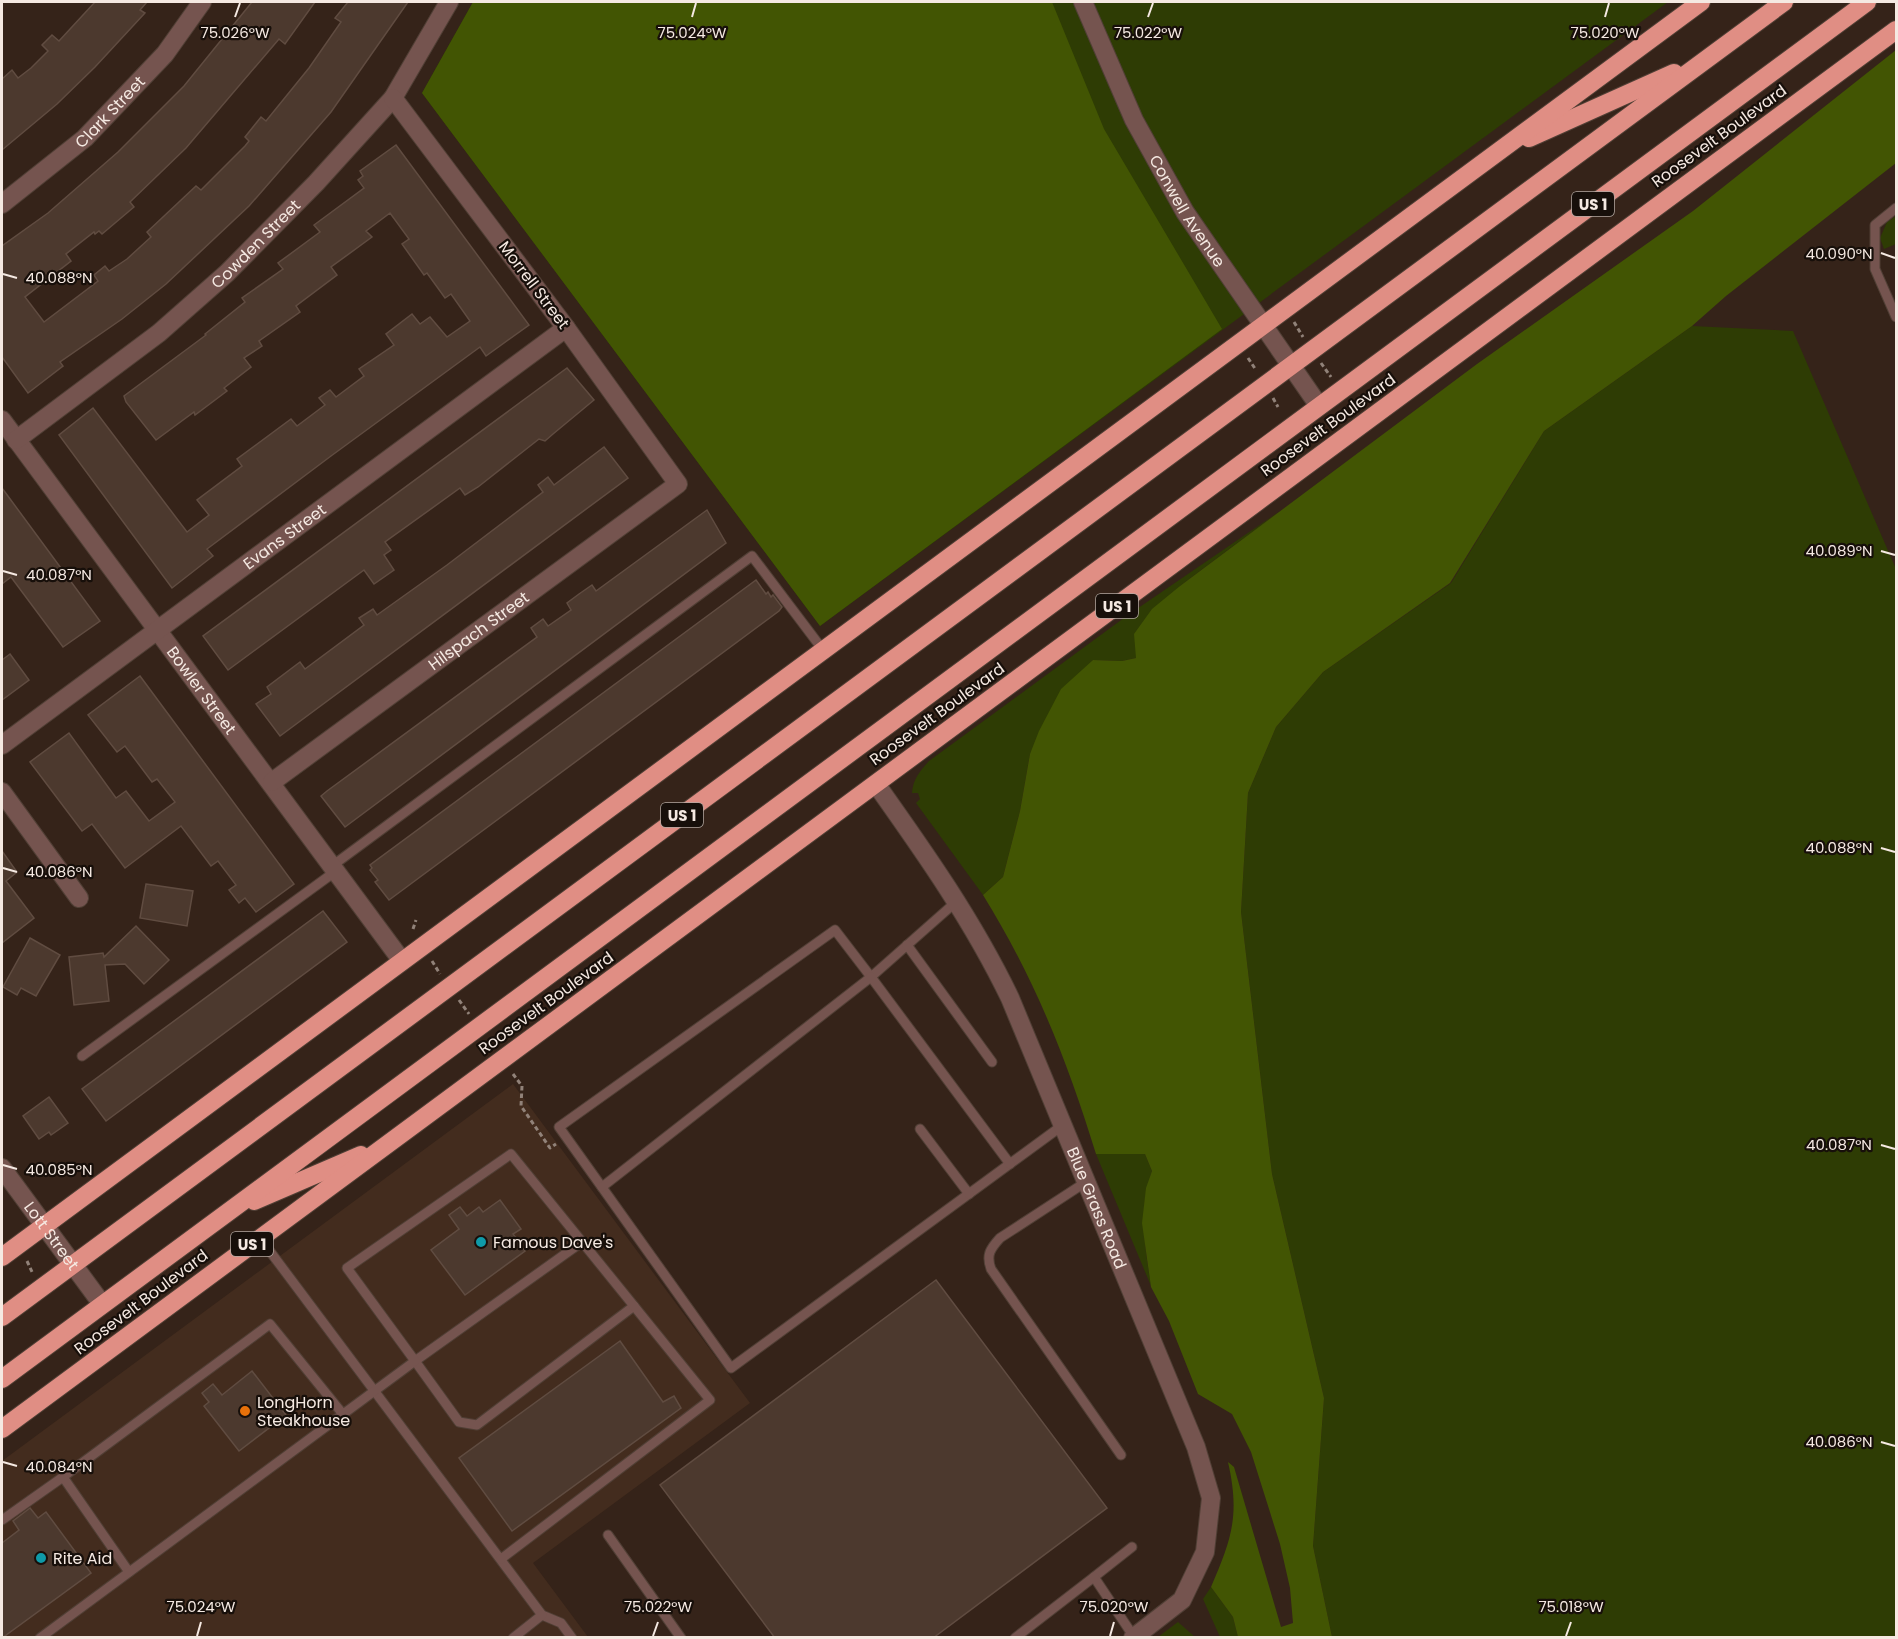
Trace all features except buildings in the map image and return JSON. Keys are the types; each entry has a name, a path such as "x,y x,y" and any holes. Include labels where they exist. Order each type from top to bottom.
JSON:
{"highway":[{"path":"2,1257 1701,2"},
{"name":"US 1","path":"2,1317 1784,2"},
{"name":"Roosevelt Boulevard","path":"2,1379 1867,2"},
{"name":"Roosevelt Boulevard","path":"2,1429 1896,30"},
{"path":"1498,151 1706,59"},
{"path":"225,1214 392,1141"}],"street":[{"name":"Clark Street","path":"2,204 85,138 165,54 202,2"},
{"name":"Cowden Street","path":"16,440 159,333 227,273 316,183 393,98 449,2"},
{"name":"Conwell Avenue","path":"1083,2 1113,76 1185,212 1319,406"},
{"name":"Morrell Street","path":"393,98 566,328 671,475"},
{"name":"Evans Street","path":"2,745 566,328"},
{"name":"Bowler Street","path":"2,420 156,630 272,782 402,961"},
{"name":"Hilspach Street","path":"272,782 678,484 671,475"},
{"name":"Blue Grass Road","path":"876,784 957,901 990,956 1005,987 1196,1447 1211,1498 1205,1552 1182,1600 1134,1637"},
{"path":"2,792 79,898"},
{"name":"Lott Street","path":"4,1176 102,1304"}],"lane":[{"path":"1896,208 1875,225 1875,269 1896,316"},
{"path":"82,1056 752,556 823,650"},
{"path":"602,1187 871,977 957,901"},
{"path":"1010,1164 834,930 559,1127 731,1368 1010,1164 1063,1125"},
{"path":"907,945 992,1062"},
{"path":"920,1129 969,1194"},
{"path":"501,1559 710,1400 634,1306 582,1242 511,1154 347,1268 459,1422 477,1425 634,1306"},
{"path":"1086,1182 1000,1238 990,1249 987,1259 991,1269 1121,1455"},
{"path":"260,1238 542,1615 561,1623 572,1638"},
{"path":"40,1638 342,1413 582,1242"},
{"path":"2,1520 270,1324 342,1413"},
{"path":"63,1477 129,1572"},
{"path":"608,1535 681,1638"},
{"path":"1015,1638 1132,1547"},
{"path":"1094,1577 1134,1637"},
{"path":"513,1638 542,1615"}],"path":[{"path":"1293,321 1304,338"},
{"path":"1247,356 1258,373"},
{"path":"1320,361 1331,377"},
{"path":"1272,396 1278,407"},
{"path":"413,929 416,920"},
{"path":"431,960 441,976"},
{"path":"458,998 469,1014"},
{"path":"512,1072 522,1086 521,1107 550,1148 556,1144"},
{"path":"25,1257 34,1275"}],"shaded area":[{"path":"513,1084 750,1403 533,1563 588,1637 2,1637 2,1461"}],"green space":[{"path":"473,2 1668,2 820,626 422,93"},
{"path":"473,2 1052,2 1104,129 1222,329 820,626 422,93"},
{"path":"1896,50 1896,163 1726,296 1692,326 1544,431 1450,583 1323,672 1276,727 1248,793 1241,912 1272,1174 1324,1398 1313,1546 1332,1637 1238,1637 1233,1617 1211,1587 1232,1526 1232,1481 1228,1462 1234,1467 1281,1627 1293,1623 1290,1588 1280,1544 1251,1452 1232,1414 1198,1394 1169,1321 1151,1287 1142,1223 1146,1188 1152,1171 1145,1154 1096,1154 1048,1021 1019,958 983,895 1003,877 1020,811 1030,754 1039,731 1061,689 1093,660 1122,661 1136,658 1134,634 1152,609 1180,586 1477,364 1693,211"},
{"path":"1896,216 1896,244 1884,249 1880,238 1887,222"},
{"path":"1692,326 1793,331 1896,569 1896,1637 1332,1637 1313,1546 1324,1398 1272,1174 1241,912 1248,793 1276,727 1323,672 1451,583 1544,431"},
{"path":"1280,511 1180,586 1136,658 1122,661 1093,660 1030,754 1020,811 1003,877 983,895 916,803 920,799 918,793 912,793 913,788 915,779 923,768 929,761 1128,615"},
{"path":"1096,1154 1145,1154 1152,1171 1144,1214 1145,1243 1151,1286"},
{"path":"1211,1587 1233,1617 1238,1637 1220,1637 1203,1599"},
{"path":"1178,1622 1195,1637 1158,1637"}],"place":[{"name":"Famous Dave's","path":"481,1242"},
{"name":"LongHorn Steakhouse","path":"245,1411"},
{"name":"Rite Aid","path":"41,1558"}]}
